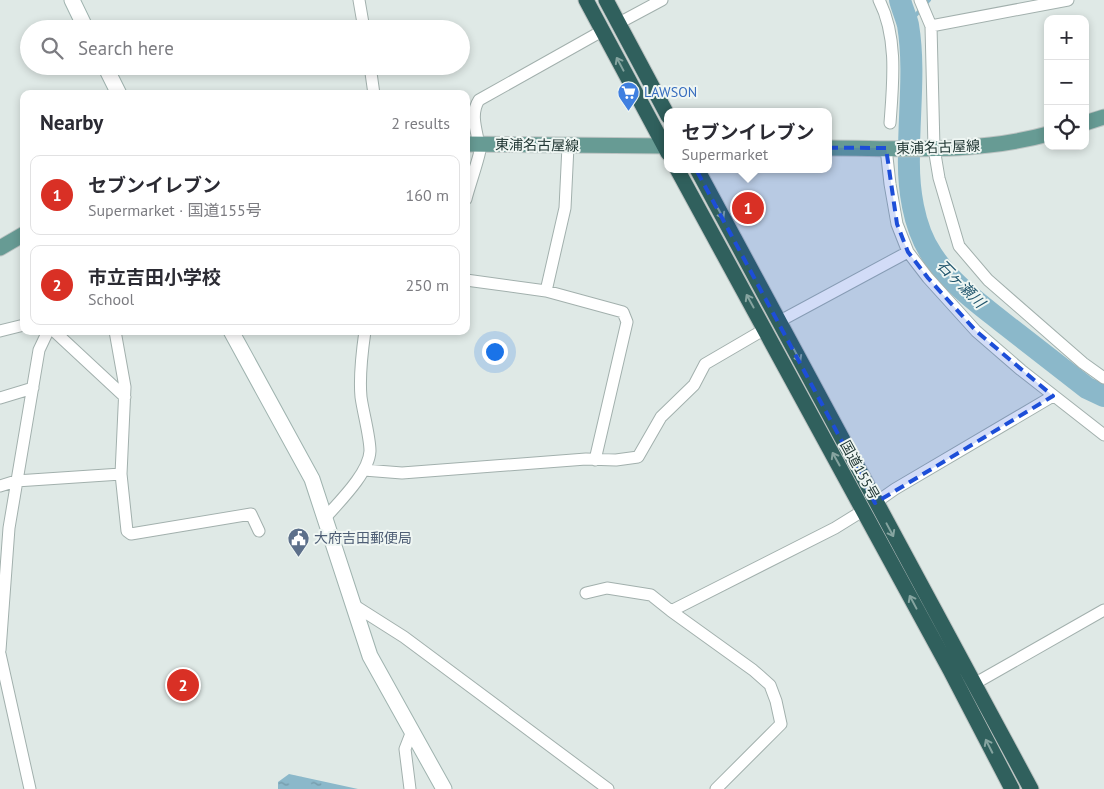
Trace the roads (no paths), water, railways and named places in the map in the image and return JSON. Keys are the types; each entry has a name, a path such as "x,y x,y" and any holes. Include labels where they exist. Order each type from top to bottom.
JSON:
{"highway":[{"path":"586,0 664,143"},
{"path":"606,0 664,108"},
{"name":"国道155号","path":"679,173 765,329 974,684 1031,789"},
{"name":"国道155号","path":"699,173 780,322 869,507 1012,789"}],"main road":[{"path":"1089,122 1104,117"},
{"name":"東浦名古屋線","path":"832,148 932,148 995,145 1044,135"},
{"name":"東浦名古屋線","path":"472,144 664,148"},
{"path":"0,248 20,236"}],"street":[{"path":"72,0 82,20"},
{"path":"359,0 362,20"},
{"path":"619,23 662,0"},
{"path":"879,0 888,24 891,47 890,123"},
{"path":"920,0 931,26 932,148 959,246 988,280 1083,363 1104,378"},
{"path":"931,26 1068,0"},
{"path":"470,185 480,151 472,144 476,136 475,112 479,100 602,31"},
{"path":"110,75 118,90"},
{"path":"371,75 373,90"},
{"path":"546,291 564,208 568,146"},
{"path":"888,148 890,184 897,224 908,252 928,278 976,331 1053,396 1104,435"},
{"path":"780,322 908,252"},
{"path":"470,281 546,291 623,312 627,322 595,460"},
{"path":"0,331 20,326"},
{"path":"364,470 402,473 616,460 638,457 661,417 694,385 706,364 765,329"},
{"path":"0,650 9,528 39,350 46,335"},
{"path":"58,335 125,397"},
{"path":"116,335 125,388 121,474 127,532 132,534 251,514 259,531"},
{"path":"233,335 312,479 370,656 444,789"},
{"path":"325,518 364,470 370,452 361,395 364,335"},
{"path":"0,398 33,388"},
{"path":"671,611 835,528 895,489 1053,396"},
{"path":"0,486 16,481 121,474"},
{"path":"586,592 607,588 651,595 753,670 770,685 781,724 716,789"},
{"path":"352,604 404,637 608,789"},
{"path":"974,684 1104,610"},
{"path":"0,654 3,681 30,789"},
{"path":"410,789 405,749 412,731"}],"water":[{"path":"289,774 358,789 278,789 278,782"}],"waterway":[{"name":"石ヶ瀬川","path":"900,0 908,25 911,57 909,138 911,193 916,219 926,244 948,275 966,293 1087,388 1104,396"},
{"path":"908,24 929,0"}],"place":[{"name":"LAWSON","path":"628,111"},
{"name":"セブンイレブン","path":"748,208"},
{"name":"大府吉田郵便局","path":"298,557"},
{"name":"市立吉田小学校","path":"183,685"}]}
